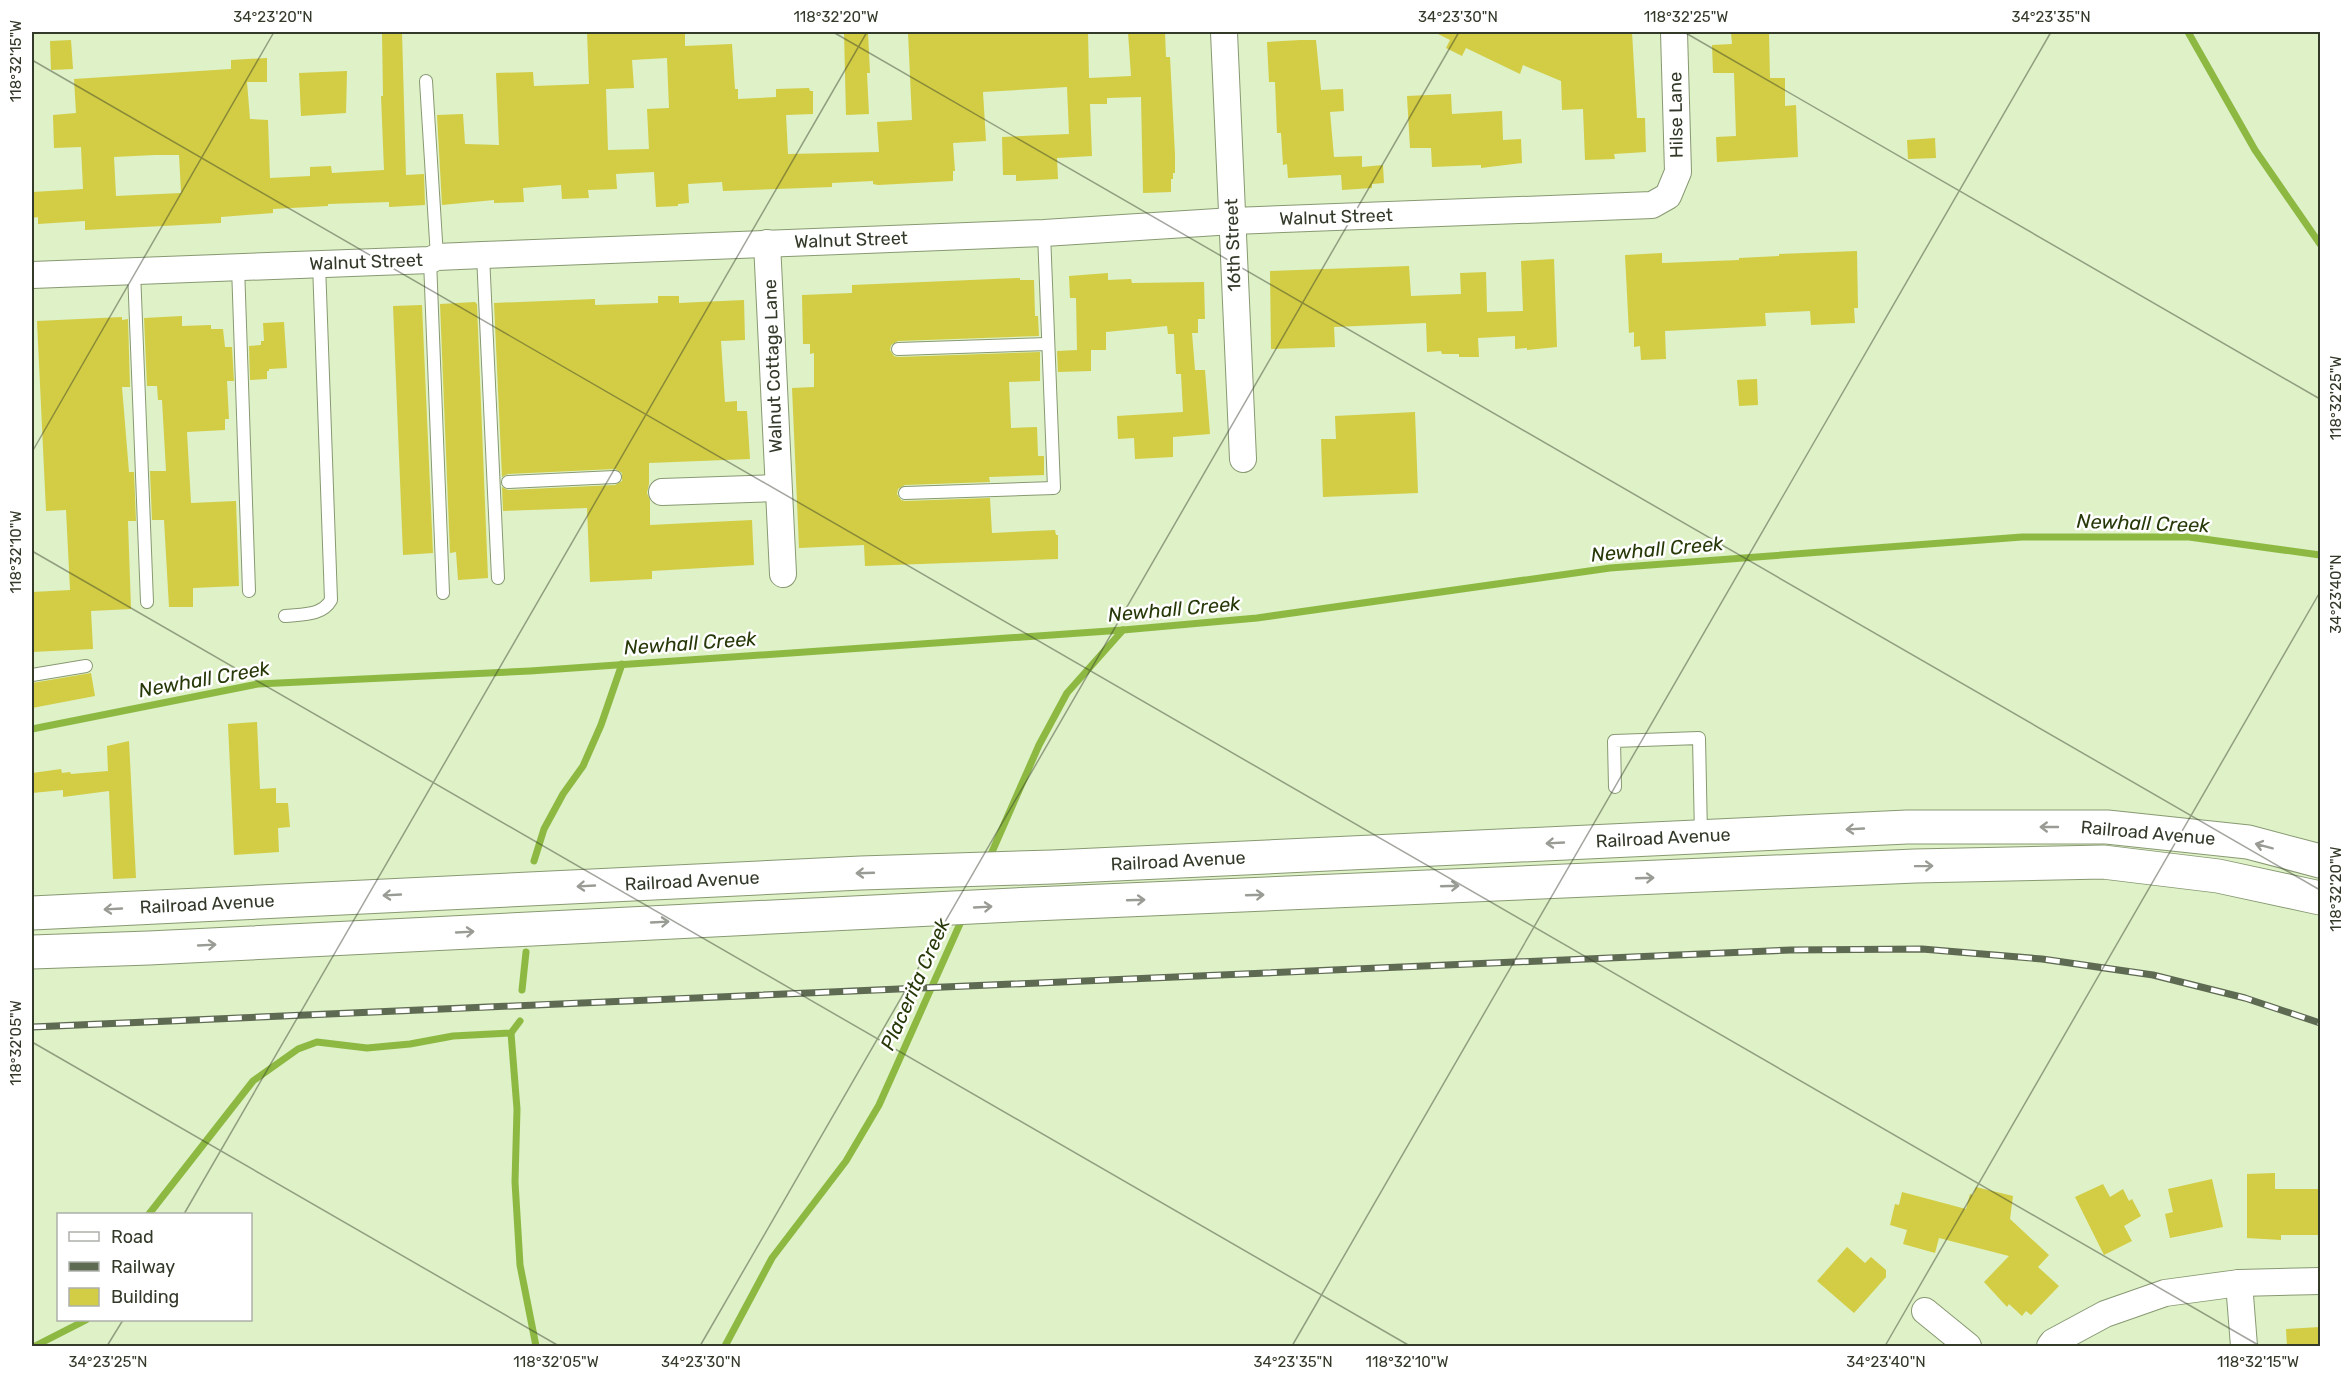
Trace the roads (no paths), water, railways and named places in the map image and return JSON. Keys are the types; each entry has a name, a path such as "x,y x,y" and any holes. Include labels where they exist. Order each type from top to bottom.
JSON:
{"main road":[{"name":"Railroad Avenue","path":"32,913 1907,826 2107,827 2248,842 2320,861"},
{"name":"Railroad Avenue","path":"32,952 1034,904 1915,866 2103,862 2218,876 2320,898"},
{"path":"32,941 37,935 140,930 162,924 181,905"}],"street":[{"name":"16th Street","path":"1224,32 1243,459"},
{"name":"Hilse Lane","path":"1668,196 1678,172 1674,32"},
{"name":"Walnut Street","path":"32,275 1044,233 1233,221 1652,205 1668,196"},
{"name":"Walnut Cottage Lane","path":"767,243 783,574"},
{"path":"662,492 778,488"},
{"path":"2050,1347 2053,1342 2105,1314 2165,1293 2240,1283 2320,1281"},
{"path":"2240,1283 2244,1347"},
{"path":"1925,1311 1968,1347"}],"lane":[{"path":"426,81 434,259 443,593"},
{"path":"905,493 1054,488 1044,233"},
{"path":"483,255 498,578"},
{"path":"285,616 319,612 327,608 331,600 319,264"},
{"path":"238,266 249,591"},
{"path":"134,271 147,602"},
{"path":"898,349 1048,344"},
{"path":"508,482 615,477"},
{"path":"32,675 86,666"},
{"path":"1615,788 1614,741 1699,738 1701,837"}],"waterway":[{"path":"2188,32 2255,150 2320,244"},
{"name":"Newhall Creek","path":"32,729 258,684 530,671 1123,630 1257,618 1610,568 2022,537 2189,537 2320,555"},
{"name":"Placerita Creek","path":"988,861 1039,745 1067,693 1123,630"},
{"path":"534,861 544,829 563,794 583,766 601,725 622,664"},
{"name":"Placerita Creek","path":"725,1346 772,1258 846,1161 879,1105 963,917"},
{"path":"522,990 526,952"},
{"path":"150,1213 253,1081 298,1049 317,1042 367,1048 410,1044 453,1036 511,1033 520,1021"},
{"path":"511,1033 517,1109 515,1182 520,1265 536,1346"},
{"path":"35,1346 84,1321"}],"railway":[{"path":"32,1027 1791,950 1922,949 2042,959 2153,975 2245,998 2320,1023"}]}
